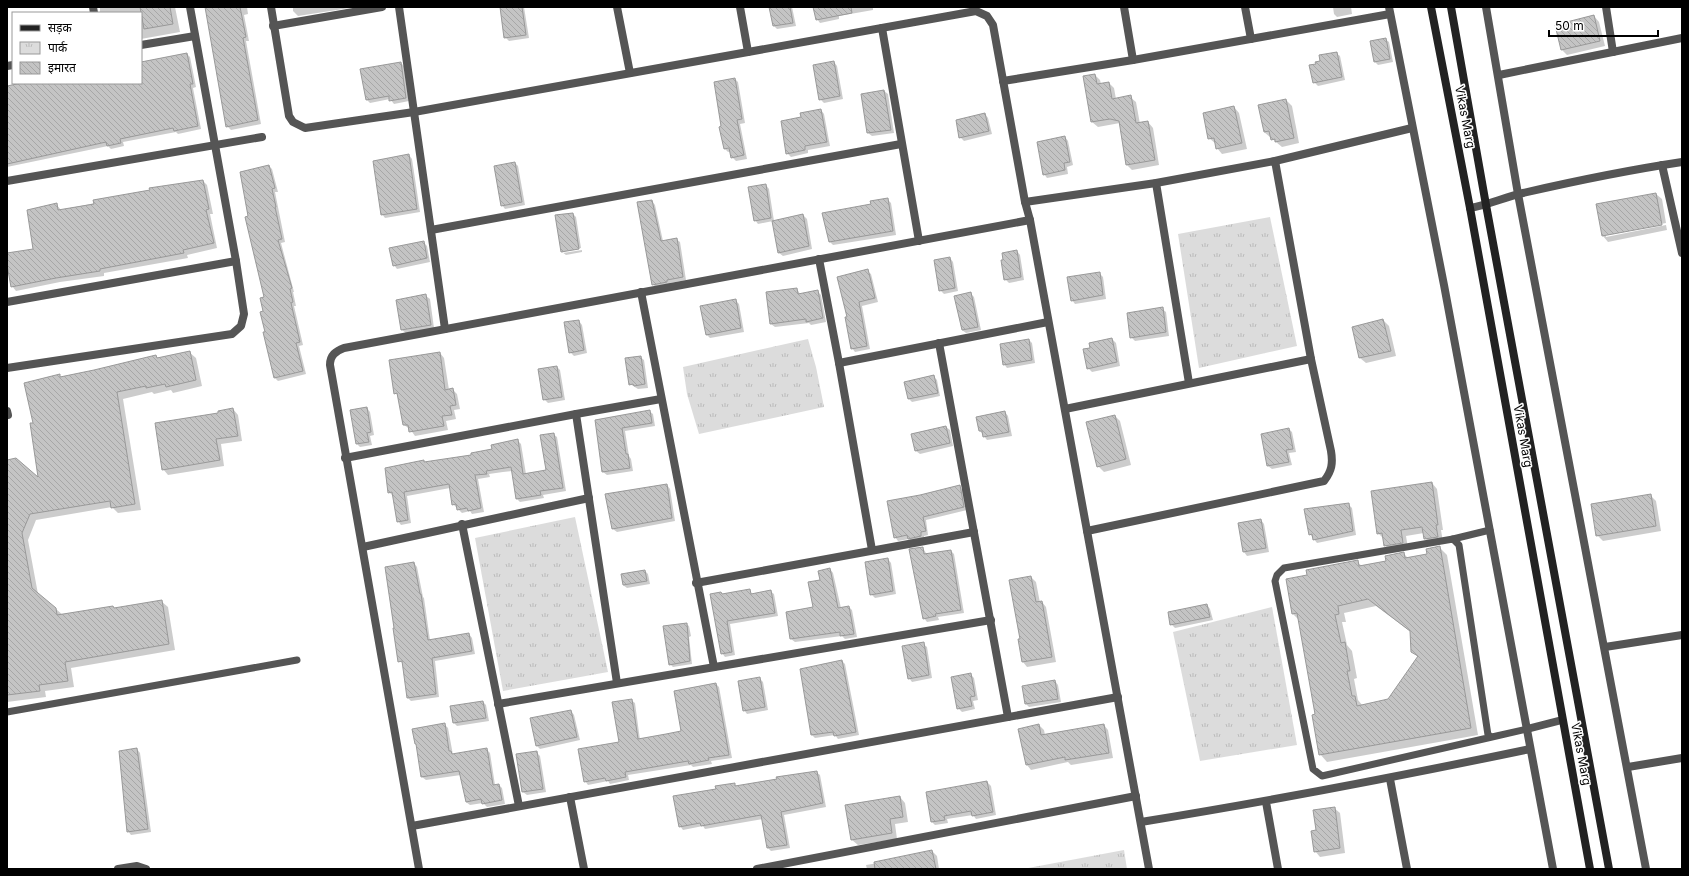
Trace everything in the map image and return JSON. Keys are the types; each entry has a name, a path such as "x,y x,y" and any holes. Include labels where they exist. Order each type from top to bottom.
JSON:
{"main road":[{"name":"Vikas Marg","path":"1431,7 1470,208 1590,869"},
{"name":"Vikas Marg","path":"1451,7 1486,205 1609,869"}],"street":[{"path":"7,368 232,334 241,326 244,314 236,261 190,7"},
{"path":"271,7 288,116 298,126 305,128 414,112 976,11 987,16 992,25 1025,202 1030,220 1149,869"},
{"path":"274,26 382,7"},
{"path":"399,7 446,329"},
{"path":"618,7 630,73"},
{"path":"740,7 748,52"},
{"path":"1124,7 1133,60"},
{"path":"1245,7 1250,39"},
{"path":"1486,7 1499,75 1518,194 1628,767 1646,869"},
{"path":"1606,7 1614,52"},
{"path":"1003,81 1250,39 1389,11 1444,284 1553,869"},
{"path":"882,28 919,241"},
{"path":"142,45 195,36"},
{"path":"1499,75 1682,38"},
{"path":"1025,202 1156,183 1275,161 1412,128"},
{"path":"7,181 262,137"},
{"path":"431,230 901,144"},
{"path":"1087,531 1324,482 1330,474 1333,463 1311,359 1275,161"},
{"path":"1470,208 1486,205 1518,194 1682,162"},
{"path":"1662,165 1682,253"},
{"path":"1156,183 1189,383"},
{"path":"419,869 363,547 345,458 330,366 332,356 336,351 344,348 1030,220"},
{"path":"819,259 840,363 872,550"},
{"path":"7,302 236,261"},
{"path":"641,292 696,583 714,667"},
{"path":"840,363 1048,322"},
{"path":"939,343 1008,717"},
{"path":"1065,409 1311,359"},
{"path":"345,458 576,414 661,400"},
{"path":"576,414 617,683"},
{"path":"363,547 462,524 589,498"},
{"path":"462,524 519,806"},
{"path":"696,583 974,532"},
{"path":"498,704 991,620"},
{"path":"1605,647 1682,635"},
{"path":"412,826 1118,697"},
{"path":"1527,729 1562,720"},
{"path":"1141,822 1266,802 1390,779 1530,749"},
{"path":"1628,767 1682,758"},
{"path":"1390,779 1407,869"},
{"path":"757,869 1136,796"},
{"path":"570,797 584,869"},
{"path":"1266,802 1278,869"},
{"path":"118,869 146,869"}],"lane":[{"path":"1490,530 1453,539 1284,568 1277,575 1275,581 1313,769 1316,773 1322,776 1527,729"},
{"path":"1453,539 1459,545 1486,729 1488,735 1492,737"},
{"path":"7,712 297,660"}],"green space":[{"path":"1270,217 1297,346 1199,368 1178,234"},
{"path":"808,339 816,367 824,407 699,434 687,394 683,367"},
{"path":"575,517 608,672 503,691 475,538"},
{"path":"1272,607 1297,745 1200,761 1173,632"},
{"path":"1124,850 1127,869 1023,869"}],"building":[{"path":"140,7 170,7 173,24 144,29"},
{"path":"205,7 240,7 246,37 243,38 258,120 226,127"},
{"path":"500,7 522,7 526,35 504,38"},
{"path":"769,7 790,7 793,23 773,26"},
{"path":"813,7 851,7 852,13 816,20"},
{"path":"1594,15 1600,41 1561,50 1555,25"},
{"path":"1386,38 1390,59 1374,62 1370,41"},
{"path":"1337,52 1342,77 1313,83 1309,65 1316,64 1315,62 1320,61 1319,55"},
{"path":"187,53 193,84 190,84 198,126 174,131 173,128 120,139 121,143 107,146 106,142 7,164 7,86 17,84 142,84 142,62"},
{"path":"834,61 840,96 819,100 813,65"},
{"path":"401,62 406,98 389,101 389,96 366,100 360,69"},
{"path":"1095,74 1097,84 1109,82 1112,99 1131,95 1136,123 1148,121 1155,160 1126,165 1119,121 1110,119 1091,122 1083,76"},
{"path":"735,78 742,119 737,120 744,155 731,158 729,148 724,149 719,127 721,126 714,82"},
{"path":"884,90 891,130 867,133 861,94"},
{"path":"1286,99 1294,138 1275,142 1275,139 1271,140 1269,131 1264,132 1258,105"},
{"path":"1234,106 1242,143 1216,149 1214,138 1208,139 1203,113"},
{"path":"821,109 827,142 805,146 805,150 786,154 781,121 801,117 800,113"},
{"path":"985,113 989,131 959,138 956,120"},
{"path":"1065,136 1070,162 1064,163 1065,170 1043,175 1037,142"},
{"path":"409,154 417,209 381,215 373,161"},
{"path":"515,162 522,202 501,206 494,166"},
{"path":"269,165 275,188 272,189 282,239 278,240 292,288 290,289 293,302 291,303 300,342 296,343 303,371 274,378 263,332 265,332 260,312 263,311 260,298 264,297 245,217 248,216 240,172"},
{"path":"203,180 209,209 206,210 214,243 183,250 184,253 100,269 100,271 11,287 7,265 7,253 33,249 27,210 57,203 58,210 94,204 93,200 150,190 149,188"},
{"path":"766,184 771,218 754,221 748,187"},
{"path":"1656,193 1662,225 1602,236 1596,204"},
{"path":"888,198 893,231 829,242 822,213 871,204 870,201"},
{"path":"652,200 661,241 677,238 683,277 652,285 637,202"},
{"path":"573,213 579,249 561,252 555,215"},
{"path":"803,214 809,246 778,253 772,221"},
{"path":"424,241 427,258 393,266 389,248"},
{"path":"1017,250 1021,277 1004,280 1001,260 1003,260 1002,253"},
{"path":"950,257 955,288 939,291 934,260"},
{"path":"868,269 875,298 859,302 867,346 851,349 845,317 847,317 837,277"},
{"path":"1100,272 1103,295 1071,301 1067,277"},
{"path":"797,288 798,294 818,290 823,318 806,322 806,319 770,324 766,292"},
{"path":"971,292 978,327 962,330 954,296"},
{"path":"426,294 431,325 401,330 396,300"},
{"path":"736,299 741,328 706,335 700,306"},
{"path":"1163,307 1166,332 1130,338 1127,313"},
{"path":"1383,319 1391,351 1359,358 1352,327"},
{"path":"579,320 584,350 569,353 564,322"},
{"path":"1112,338 1117,362 1087,369 1083,349 1090,348 1089,343"},
{"path":"1029,339 1032,360 1003,365 1000,344"},
{"path":"190,351 196,380 166,387 165,384 117,392 135,504 111,508 110,501 30,514 22,533 32,588 56,608 57,615 162,600 169,644 65,662 68,681 39,685 40,691 7,695 7,460 16,458 38,477 30,423 33,423 24,383 60,374 60,377 94,370 156,355 157,358"},
{"path":"440,352 445,390 453,388 456,405 450,406 452,415 442,416 444,426 409,432 408,425 403,425 397,393 394,394 389,360"},
{"path":"641,356 645,384 634,386 633,384 629,385 625,358"},
{"path":"557,366 562,397 543,400 538,369"},
{"path":"934,375 938,393 908,399 904,382"},
{"path":"367,407 371,432 367,433 369,442 356,444 350,410"},
{"path":"233,408 238,436 216,439 220,460 162,470 155,423 218,413 218,411"},
{"path":"650,410 652,423 622,428 630,468 602,472 595,420"},
{"path":"1005,411 1009,432 983,437 982,431 979,431 976,417"},
{"path":"1115,415 1126,459 1097,467 1086,422"},
{"path":"946,426 950,443 915,451 911,434"},
{"path":"1289,428 1293,449 1286,450 1289,462 1267,466 1261,434"},
{"path":"554,433 563,488 540,491 541,495 516,499 511,467 486,471 487,474 475,475 481,508 468,511 467,508 457,510 456,504 452,505 449,484 404,492 408,520 397,522 392,492 388,493 385,468 424,460 424,462 471,455 471,453 492,449 491,445 518,439 523,474 546,470 540,435"},
{"path":"1432,482 1438,525 1436,525 1438,537 1424,539 1422,527 1401,530 1403,543 1384,546 1382,533 1377,534 1371,491"},
{"path":"667,484 672,518 612,529 605,494"},
{"path":"960,485 964,507 923,517 926,531 921,532 921,536 908,539 907,535 894,538 887,501 920,495"},
{"path":"1651,494 1656,526 1596,536 1591,504"},
{"path":"1349,503 1353,531 1313,540 1312,534 1309,535 1304,509"},
{"path":"1261,519 1266,548 1243,552 1238,523"},
{"path":"1440,546 1471,728 1319,755 1312,715 1315,714 1297,613 1292,614 1286,579 1307,575 1306,570 1358,560 1359,566 1386,561 1385,556 1404,552 1405,558 1427,554 1426,549","holes":["1368,599 1410,631 1411,652 1418,656 1388,699 1357,706 1355,696 1352,696 1347,671 1350,671 1345,642 1341,643 1335,615 1339,614 1338,606"]},
{"path":"923,547 924,554 951,550 961,610 935,614 936,616 923,619 909,549"},
{"path":"888,558 893,591 870,595 865,562"},
{"path":"414,562 421,594 428,640 469,633 472,651 432,658 436,694 407,698 402,661 398,662 385,567"},
{"path":"830,568 838,608 849,606 854,634 840,636 840,632 790,639 786,612 813,607 808,582 820,580 818,571"},
{"path":"645,570 647,581 623,585 621,574"},
{"path":"1031,576 1036,602 1042,601 1052,657 1022,662 1018,639 1020,639 1009,580"},
{"path":"750,589 751,594 771,590 775,613 727,621 732,652 721,654 710,594 721,592 722,594"},
{"path":"1207,604 1210,617 1170,625 1168,612"},
{"path":"687,623 690,661 669,665 663,626"},
{"path":"924,642 929,675 908,679 902,646"},
{"path":"842,660 856,732 834,736 833,732 811,735 800,669"},
{"path":"971,673 975,696 970,697 972,706 957,709 951,677"},
{"path":"760,677 765,707 743,711 738,681"},
{"path":"1055,680 1058,699 1025,704 1022,686"},
{"path":"716,683 729,755 708,758 709,760 689,764 688,761 625,772 626,777 606,781 605,778 584,782 578,749 619,742 612,702 632,699 638,739 666,734 681,731 674,691"},
{"path":"483,701 486,718 453,723 450,706"},
{"path":"571,710 577,737 536,746 530,718"},
{"path":"445,723 449,751 451,751 452,754 487,748 493,785 499,784 502,800 482,804 481,799 466,802 459,771 421,777 412,729"},
{"path":"1039,724 1041,735 1104,724 1109,753 1065,760 1065,757 1026,765 1018,729"},
{"path":"137,748 148,829 127,832 119,751"},
{"path":"537,751 543,789 522,792 516,754"},
{"path":"817,771 823,803 781,812 787,845 767,848 761,815 701,826 700,823 679,827 673,796 716,789 715,786 735,783 735,786 777,779 776,777"},
{"path":"987,781 993,812 972,816 971,811 944,816 945,820 931,822 926,792"},
{"path":"900,796 903,817 890,819 892,833 851,840 845,805"},
{"path":"1335,807 1340,848 1314,852 1311,831 1316,830 1313,810"},
{"path":"932,850 936,869 875,869 874,862"}]}
